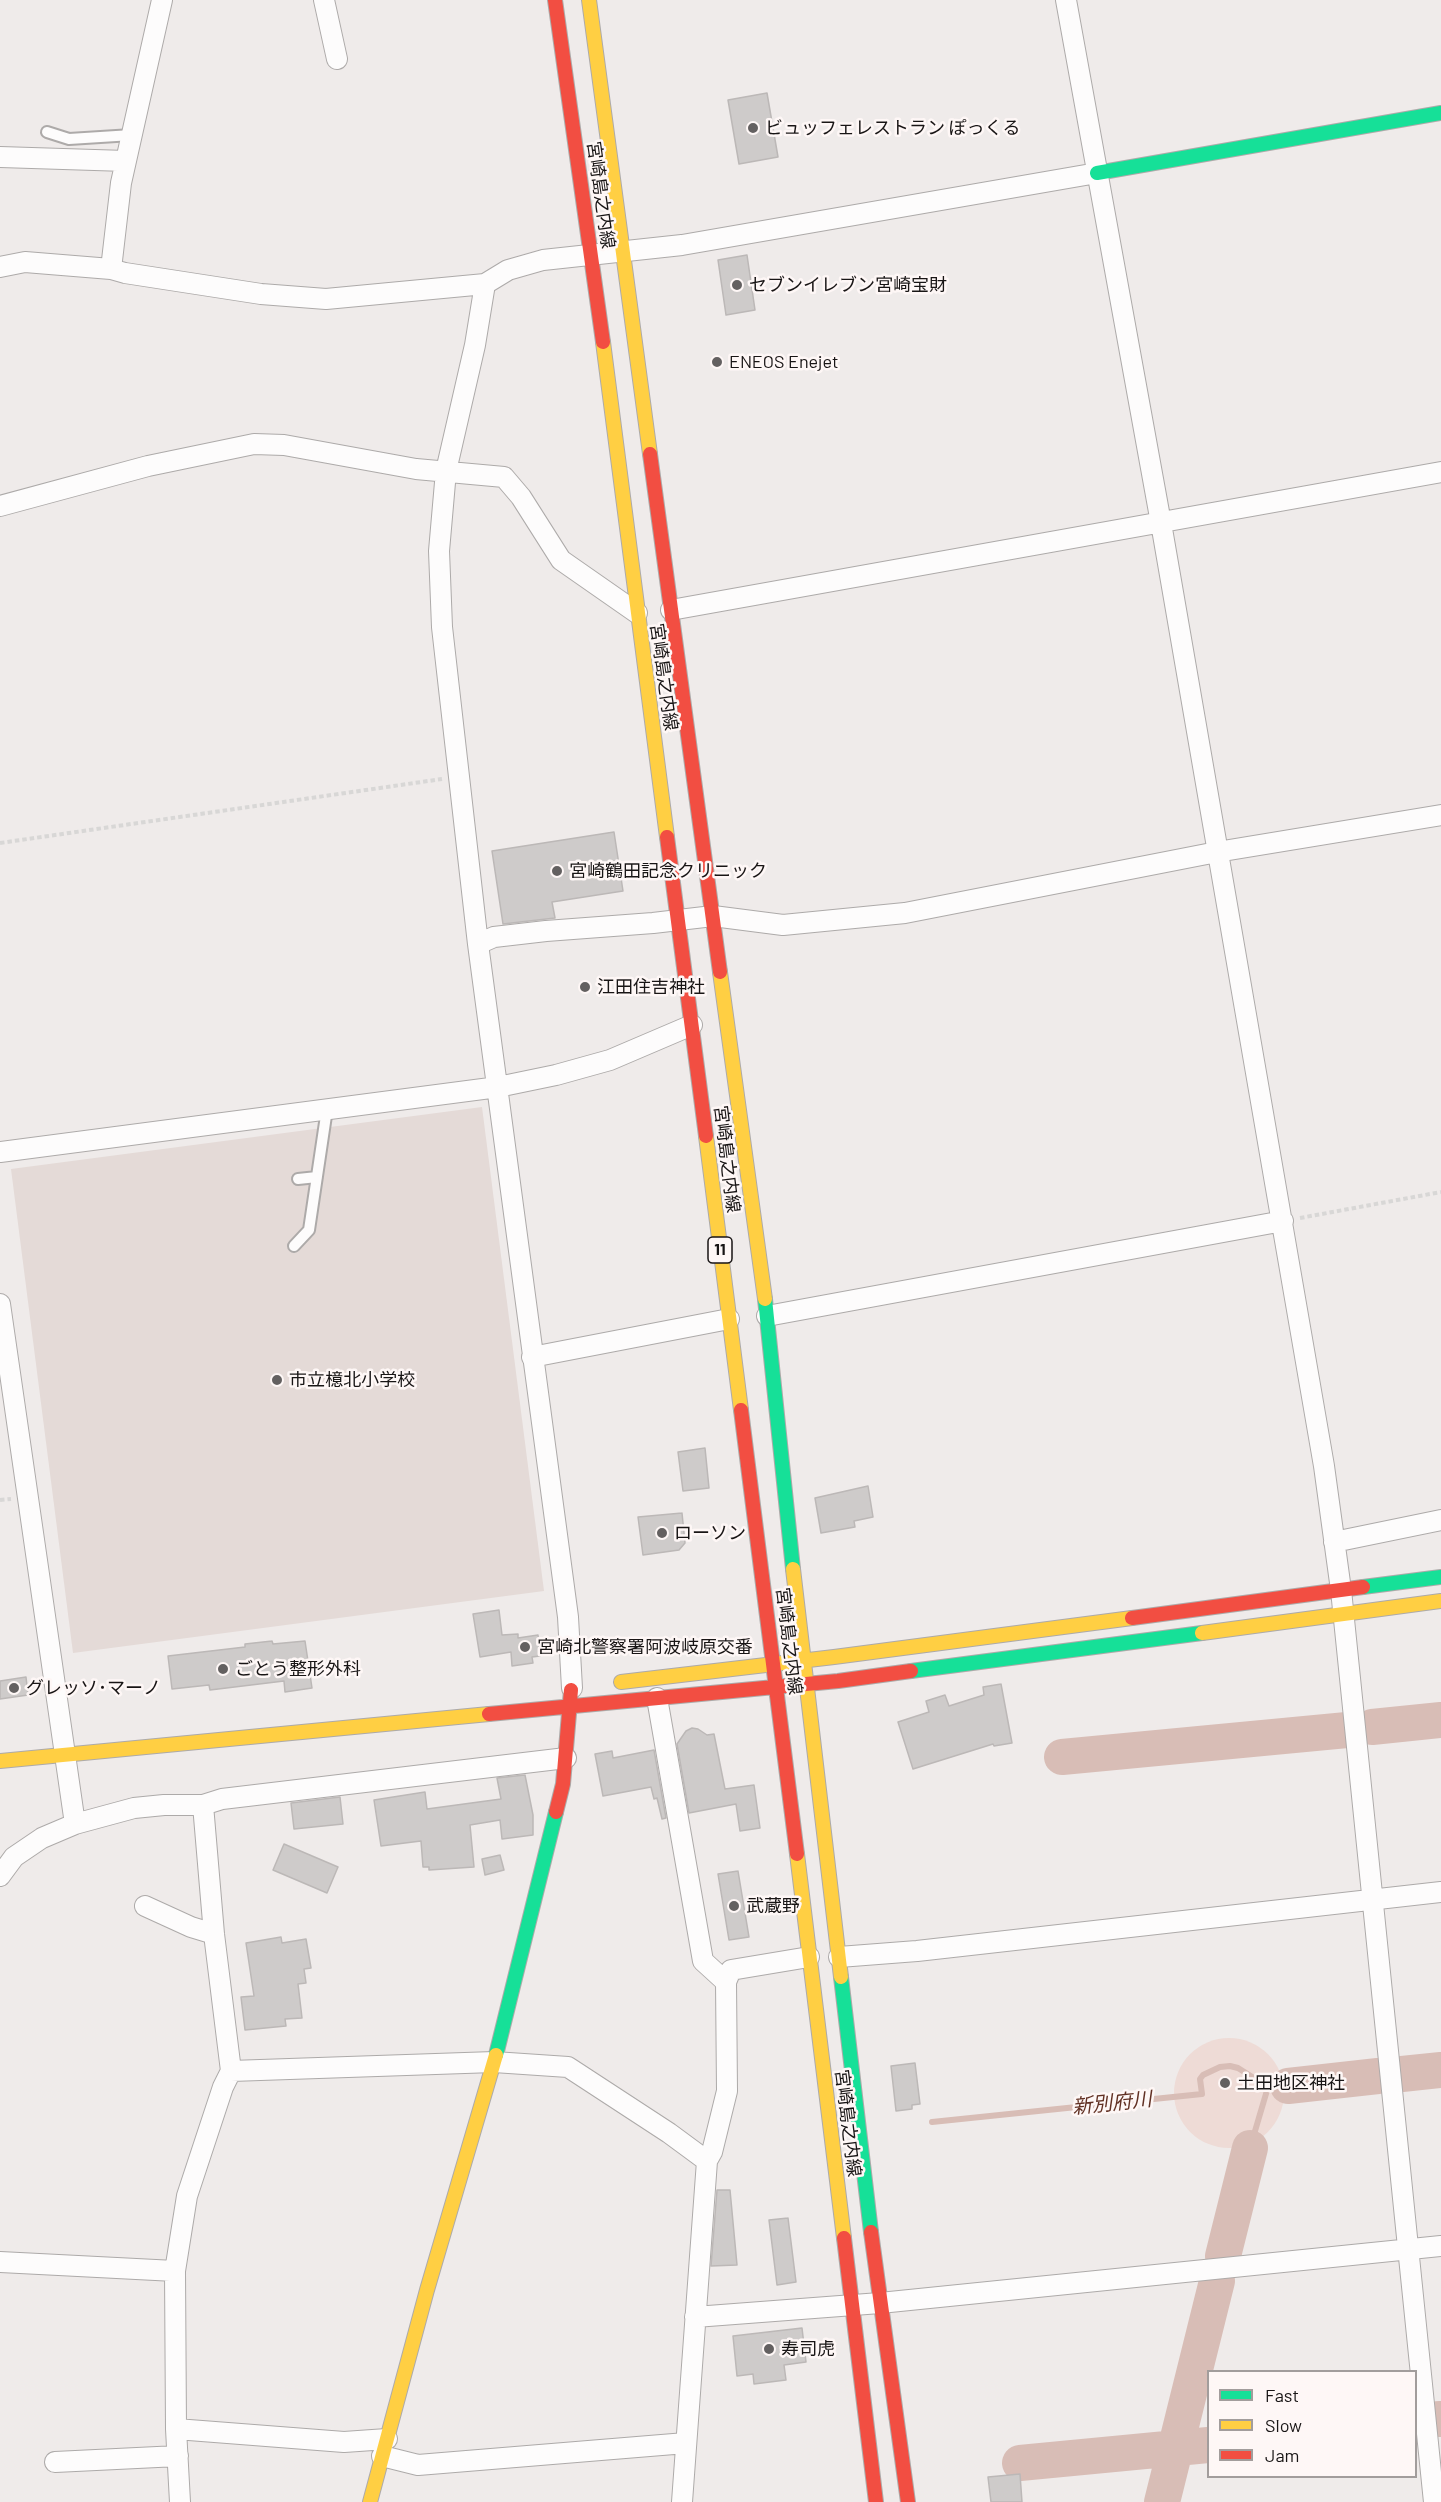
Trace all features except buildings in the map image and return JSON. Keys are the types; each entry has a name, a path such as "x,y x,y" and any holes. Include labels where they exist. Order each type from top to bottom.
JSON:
{"main road":[{"name":"宮崎島之内線","path":"555,0 592,255 777,1686 876,2502"},
{"name":"宮崎島之内線","path":"589,0 767,1316 802,1660 880,2303 908,2502"},
{"path":"1097,173 1441,113"},
{"path":"612,1683 1441,1577"},
{"path":"0,1761 105,1752 570,1693 657,1698 838,1681 1441,1601"},
{"path":"370,2502 427,2290 494,2062 563,1784 570,1693"},
{"path":"66,1754 102,1743 384,1710"}],"street":[{"path":"111,269 121,183 162,0"},
{"path":"324,0 337,58"},
{"path":"1066,0 1161,523 1283,1221 1334,1542 1374,1898 1406,2250 1434,2502"},
{"path":"0,157 126,161"},
{"path":"0,267 25,262 111,269 261,294 326,299 485,284 508,270 543,260 682,245 1097,173"},
{"path":"485,284 475,345 446,471 439,551 442,627 478,944 568,1617 570,1693"},
{"path":"0,506 148,466 254,444 284,445 416,469 504,477 521,497 561,560 638,613"},
{"path":"671,610 1441,472"},
{"path":"478,944 494,937 714,916 783,925 905,913 1217,852 1441,814"},
{"path":"0,1152 498,1087 556,1076 610,1060 692,1025"},
{"path":"767,1316 1283,1221"},
{"path":"0,1304 75,1824"},
{"path":"532,1357 729,1319"},
{"path":"1334,1542 1441,1520"},
{"path":"657,1698 704,1960 726,1982"},
{"path":"0,1876 14,1857 25,1848 75,1824 134,1808 203,1805 222,1799 566,1758"},
{"path":"180,2502 176,2428 175,2271 188,2196 223,2087 231,2071 214,1934 203,1805"},
{"path":"839,1957 917,1951 1441,1892"},
{"path":"145,1906 190,1927 214,1934"},
{"path":"682,2502 707,2162 712,2152 727,2091 726,1982 731,1970 809,1958"},
{"path":"231,2071 494,2062 568,2067 669,2133 707,2162"},
{"path":"695,2318 880,2303 1441,2246"},
{"path":"0,2262 175,2271"},
{"path":"176,2428 385,2447 418,2465 686,2443"},
{"path":"55,2462 178,2456"}],"lane":[{"path":"47,132 69,139 132,135"},
{"path":"294,1246 309,1230 327,1109"},
{"path":"298,1179 317,1177"}],"path":[{"path":"0,843 459,776"},
{"path":"1283,1221 1441,1192"}],"shaded area":[{"name":"市立檍北小学校","path":"482,1107 544,1591 73,1653 11,1169"},
{"path":"1229,2038 1250,2042 1268,2054 1280,2072 1284,2093 1280,2114 1268,2132 1250,2144 1229,2148 1208,2144 1190,2132 1178,2114 1174,2093 1178,2072 1190,2054 1208,2042"}],"waterway":[{"name":"新別府川","path":"1372,1727 1441,1720"},
{"name":"新別府川","path":"1062,1757 1347,1730"},
{"name":"新別府川","path":"932,2122 1202,2094 1200,2079 1203,2075 1220,2067 1238,2068 1268,2087"},
{"name":"新別府川","path":"1402,2074 1441,2070"},
{"name":"新別府川","path":"1288,2086 1378,2076"},
{"name":"新別府川","path":"1250,2148 1268,2087 1288,2086"},
{"name":"新別府川","path":"1223,2256 1250,2148"},
{"name":"新別府川","path":"1162,2502 1217,2281"},
{"name":"新別府川","path":"1020,2463 1207,2445"}],"traffic: fast":[{"path":"1097,173 1441,113"},
{"path":"765,1299 793,1569"},
{"path":"1363,1587 1441,1577"},
{"path":"911,1671 1202,1633"},
{"path":"496,2055 556,1812"},
{"path":"841,1977 871,2232"}],"traffic: slow":[{"path":"589,0 650,454"},
{"path":"603,342 667,837"},
{"path":"720,972 765,1299"},
{"path":"706,1136 741,1410"},
{"path":"793,1569 841,1977"},
{"path":"1202,1633 1441,1601"},
{"path":"621,1682 1132,1618"},
{"path":"0,1761 489,1714"},
{"path":"797,1854 844,2238"},
{"path":"370,2502 427,2290 496,2055"}],"traffic: jam":[{"path":"555,0 603,342"},
{"path":"650,454 720,972"},
{"path":"667,837 706,1136"},
{"path":"741,1410 797,1854"},
{"path":"1132,1618 1363,1587"},
{"path":"489,1714 838,1681 911,1671"},
{"path":"556,1812 563,1784 571,1690"},
{"path":"871,2232 908,2502"},
{"path":"844,2238 876,2502"}],"place":[{"name":"ビュッフェレストラン ぽっくる","path":"753,128"},
{"name":"セブンイレブン宮崎宝財","path":"737,285"},
{"name":"ENEOS Enejet","path":"717,362"},
{"name":"宮崎鶴田記念クリニック","path":"557,871"},
{"name":"江田住吉神社","path":"585,987"},
{"name":"市立檍北小学校","path":"277,1380"},
{"name":"ローソン","path":"662,1533"},
{"name":"宮崎北警察署阿波岐原交番","path":"525,1647"},
{"name":"ごとう整形外科","path":"223,1669"},
{"name":"グレッソ･マーノ","path":"14,1688"},
{"name":"武蔵野","path":"734,1906"},
{"name":"土田地区神社","path":"1225,2083"},
{"name":"寿司虎","path":"769,2349"}]}
